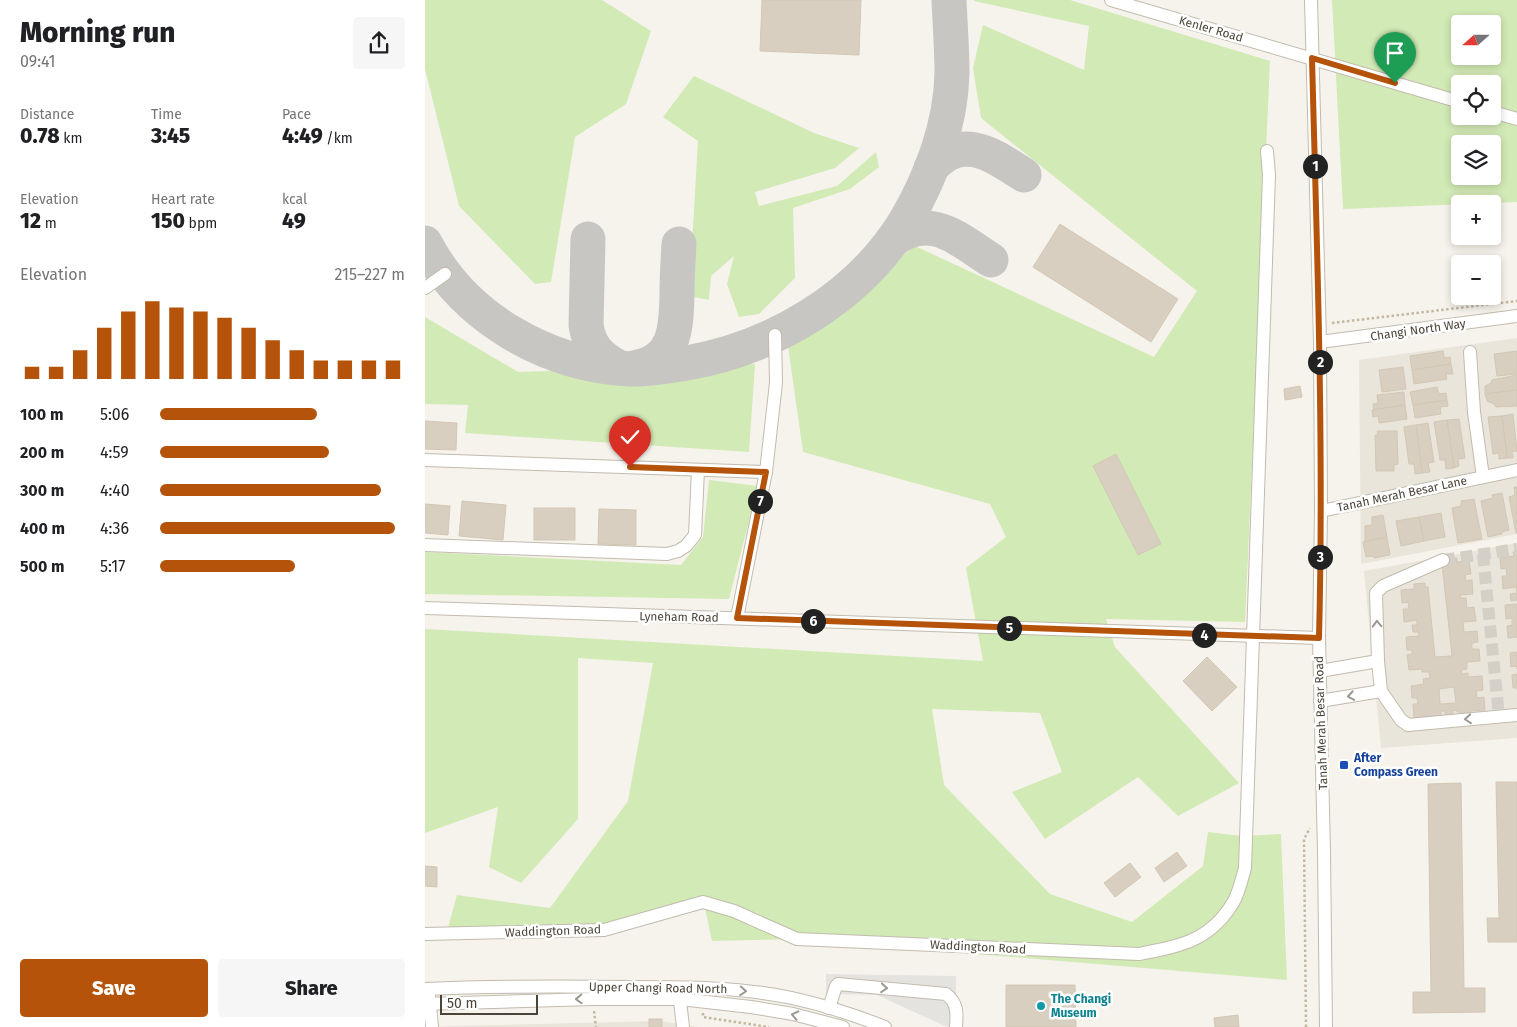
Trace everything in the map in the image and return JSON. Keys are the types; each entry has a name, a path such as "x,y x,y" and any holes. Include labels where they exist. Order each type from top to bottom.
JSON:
{"street":[{"name":"Kenler Road","path":"1111,0 1451,99"},
{"name":"Tanah Merah Besar Road","path":"1311,0 1320,342 1321,511 1319,671 1326,1027"},
{"path":"1501,114 1517,119"},
{"name":"Waddington Road","path":"425,934 604,930 703,902 734,912 797,938 1139,954 1179,946 1204,935 1217,923 1234,901 1245,868 1269,174 1267,151"},
{"path":"425,288 445,274"},
{"name":"Changi North Way","path":"1320,342 1517,316"},
{"name":"Lyneham Road","path":"425,608 610,616 737,618 766,472 776,383 775,335"},
{"name":"Tanah Merah Besar Lane","path":"1470,352 1474,412 1483,477"},
{"path":"425,460 766,472"},
{"path":"425,544 667,554 678,551 686,546 695,536 698,470"},
{"name":"Tanah Merah Besar Lane","path":"1321,511 1517,470"},
{"path":"1443,560 1383,586 1376,592 1378,661 1381,690 1401,720 1408,725 1517,715"},
{"path":"737,618 1319,638"},
{"path":"1319,671 1378,661"},
{"path":"1320,701 1381,690"},
{"path":"829,1008 838,984 946,994 955,1005 957,1013 956,1027"},
{"name":"Upper Changi Road North","path":"427,989 590,986 679,993 776,1011 843,1027"},
{"path":"427,989 427,1004 432,1027"},
{"name":"Upper Changi Road North","path":"427,1004 593,999 679,993 752,991 792,998 847,1012 885,1027"},
{"path":"679,993 683,1027"}],"path":[{"path":"1319,324 1517,301"},
{"path":"1306,1027 1304,840 1312,822"},
{"path":"594,1006 596,1027"}],"shaded area":[{"path":"1517,338 1517,534 1361,564 1359,360"},
{"path":"1517,543 1517,738 1381,748 1364,571"},
{"path":"826,974 956,976 955,1027 947,1027 877,995 826,994"},
{"path":"660,1021 699,1027 433,1027 454,1026"}],"green space":[{"path":"425,0 602,0 651,31 626,104 575,137 551,282 535,284 459,206 425,69"},
{"path":"974,0 1070,0 1270,61 1245,622 1106,619 1115,647 1239,783 1178,816 1138,777 1045,839 1012,792 1062,772 1040,713 932,709 944,785 1050,894 1132,922 1203,866 1208,832 1241,836 1281,834 1287,980 797,939 712,941 704,903 604,930 446,935 457,895 550,908 628,801 653,663 578,658 578,819 521,883 489,867 498,807 425,833 425,629 983,661 966,568 1006,537 990,504 803,452 788,346 915,246 1154,357 1197,291 981,118 973,68 983,25 1084,70 1089,26"},
{"path":"1332,0 1517,0 1517,202 1501,203 1501,195 1451,195 1451,205 1343,209"},
{"path":"694,76 814,133 859,148 835,168 755,192 759,206 837,186 876,152 879,167 850,189 793,208 795,278 759,314 739,317 727,284 734,256 711,276 709,300 689,296 698,141 663,117"},
{"path":"425,317 518,372 755,364 749,452 465,433 468,405 425,404"},
{"path":"709,480 758,486 729,599 425,594 425,552 681,565 703,537"}],"building":[{"path":"762,0 861,0 859,55 760,51"},
{"path":"1060,224 1178,299 1151,342 1033,267"},
{"path":"1443,351 1444,358 1450,357 1451,364 1412,370 1410,356"},
{"path":"1517,351 1517,374 1497,376 1494,354"},
{"path":"1451,364 1453,374 1446,374 1447,379 1414,384 1412,370"},
{"path":"1403,367 1406,389 1382,392 1379,370"},
{"path":"1517,375 1517,390 1485,394 1485,386 1491,383 1492,380"},
{"path":"1300,386 1302,397 1285,400 1284,389"},
{"path":"1437,387 1439,394 1446,393 1447,400 1413,405 1410,392"},
{"path":"1517,390 1517,406 1496,407 1487,401 1485,394"},
{"path":"1404,392 1405,405 1374,410 1373,404 1378,403 1377,395"},
{"path":"1447,400 1448,406 1440,407 1441,414 1415,418 1413,405"},
{"path":"1405,405 1407,419 1379,423 1378,416 1373,417 1372,410"},
{"path":"1513,414 1517,451 1512,452 1513,458 1507,458 1502,416"},
{"path":"1502,416 1507,458 1499,459 1499,453 1493,454 1488,417"},
{"path":"1459,419 1465,458 1458,459 1459,466 1454,468 1447,420"},
{"path":"1447,420 1454,468 1446,469 1445,460 1440,460 1434,422"},
{"path":"425,421 457,423 456,450 425,449"},
{"path":"1428,423 1434,462 1428,463 1430,472 1422,473 1416,425"},
{"path":"1416,425 1422,473 1415,474 1414,464 1409,464 1404,427"},
{"path":"1377,431 1397,431 1398,464 1394,465 1394,471 1376,471 1375,435 1378,435"},
{"path":"1116,454 1161,544 1138,555 1093,466"},
{"path":"1514,487 1517,487 1517,533 1509,497 1515,495"},
{"path":"1502,493 1509,530 1502,532 1502,534 1488,537 1481,501 1493,498 1492,495"},
{"path":"1474,499 1482,539 1458,543 1452,508 1461,506 1461,501"},
{"path":"462,501 506,505 503,540 459,536"},
{"path":"425,504 450,506 448,535 425,533"},
{"path":"534,508 575,508 575,540 534,540"},
{"path":"599,509 636,510 636,545 598,544"},
{"path":"1441,513 1445,537 1424,541 1419,517"},
{"path":"1383,515 1387,537 1365,541 1365,526 1372,525 1372,517"},
{"path":"1419,517 1424,541 1401,546 1396,521"},
{"path":"1387,537 1390,555 1374,558 1373,556 1366,557 1363,542"},
{"path":"1517,551 1517,593 1516,587 1503,589 1502,576 1507,576 1506,568 1501,569 1500,558 1514,556 1513,552"},
{"path":"1457,558 1457,562 1469,560 1471,574 1465,575 1466,581 1472,580 1473,594 1460,595 1461,598 1466,598 1467,608 1474,607 1476,621 1463,622 1464,632 1477,631 1478,642 1472,643 1472,649 1479,649 1480,661 1467,662 1467,669 1461,670 1462,674 1468,673 1468,677 1482,676 1483,690 1476,691 1477,698 1484,697 1485,710 1471,711 1471,717 1461,718 1460,712 1457,712 1457,710 1453,711 1453,716 1445,716 1445,711 1441,711 1441,716 1427,722 1426,716 1414,718 1413,704 1418,704 1417,698 1412,698 1411,686 1424,684 1423,679 1430,678 1429,672 1422,672 1422,669 1409,670 1407,655 1412,654 1412,650 1407,650 1406,637 1419,636 1418,632 1413,632 1412,625 1417,625 1417,620 1404,622 1403,609 1409,609 1408,602 1402,603 1401,590 1414,589 1414,584 1425,583 1425,587 1428,587 1435,657 1452,656 1442,564 1445,559","holes":["1454,687 1456,703 1440,704 1439,689"]},
{"path":"1517,593 1517,600 1511,601 1510,594"},
{"path":"1517,604 1517,637 1508,638 1507,626 1512,625 1512,618 1506,619 1505,605"},
{"path":"1517,652 1517,666 1511,667 1510,653"},
{"path":"1207,657 1237,687 1212,711 1183,681"},
{"path":"1517,674 1517,688 1513,688 1512,675"},
{"path":"1496,782 1517,782 1517,942 1488,942 1487,918 1499,918"},
{"path":"1461,783 1464,988 1485,988 1485,1012 1413,1013 1413,992 1431,992 1428,784"},
{"path":"1177,852 1187,866 1164,882 1155,868"},
{"path":"1130,863 1141,877 1115,897 1104,883"},
{"path":"425,866 437,867 437,887 425,886"},
{"name":"The Changi Museum","path":"1006,985 1075,985 1076,1027 1006,1027"},
{"path":"1238,1015 1239,1027 1215,1027 1214,1018"},
{"path":"649,1019 662,1019 662,1027 649,1027"}],"taxiway":[{"path":"425,243 442,270 462,294 485,315 511,333 539,347 568,358 599,366 644,369 687,363 719,356 781,332 811,315 838,296 863,274 886,249 905,222 914,205 938,150 948,112 952,73 949,0"},
{"path":"931,168 943,157 955,151 966,149 977,150 989,155 1024,175"},
{"path":"892,241 906,232 918,228 931,228 955,237 991,260"},
{"path":"588,239 587,332 592,345 600,355 618,367"},
{"path":"634,368 648,364 658,358 671,341 676,319 679,244"}],"tunnel":[{"path":"1443,560 1517,549"},
{"path":"1483,554 1499,717"}],"place":[{"name":"After Compass Green","path":"1344,765"},
{"name":"The Changi Museum","path":"1041,1006"}],"route":[{"path":"630,467 766,472 737,618 1319,638 1321,511 1320,342 1312,58 1395,83"}]}
